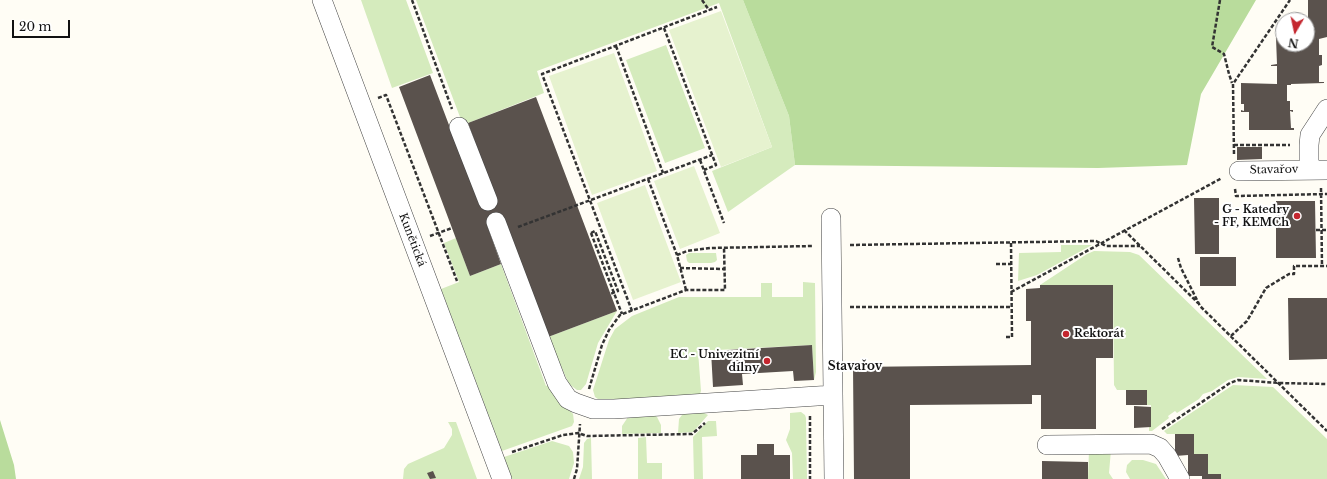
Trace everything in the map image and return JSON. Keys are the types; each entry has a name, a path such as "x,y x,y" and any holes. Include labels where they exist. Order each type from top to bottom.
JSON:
{"street":[{"name":"Kunětická","path":"322,0 502,479"},
{"name":"Stavařov","path":"1234,172 1318,170 1309,145 1310,136 1327,109"},
{"path":"459,127 488,201"},
{"path":"831,218 834,479"},
{"path":"498,228 557,383 568,399 584,407 593,409 614,409 833,395"},
{"path":"1047,445 1151,444 1160,448 1167,456 1180,479"}],"path":[{"path":"412,0 459,127"},
{"path":"702,0 709,10"},
{"path":"1220,0 1212,47 1224,54 1228,74 1233,84 1234,172 1236,196 1327,194"},
{"path":"1233,84 1290,0"},
{"path":"632,311 542,74 718,7"},
{"path":"664,28 716,165 704,170"},
{"path":"616,46 663,173"},
{"path":"362,104 386,95 457,281"},
{"path":"1234,145 1309,145"},
{"path":"498,228 590,200 712,155"},
{"path":"700,160 724,223"},
{"path":"1011,292 1234,172"},
{"path":"648,179 677,255 686,290"},
{"path":"1321,194 1322,266"},
{"path":"1124,230 1232,336 1278,384 1327,430"},
{"path":"1316,230 1327,230"},
{"path":"610,294 618,291 595,231 591,233 622,314"},
{"path":"677,255 687,251 724,247 1096,241 1106,246 1140,246"},
{"path":"1006,337 1012,337 1011,242"},
{"path":"574,479 577,469 578,433 581,417 602,345 609,330 620,315 686,290 725,290 724,247"},
{"path":"1178,258 1181,268 1200,306"},
{"path":"996,264 1011,264"},
{"path":"1232,336 1247,321 1266,288 1289,274 1294,274 1294,266 1327,266"},
{"path":"680,268 724,269"},
{"path":"846,307 1011,307"},
{"path":"1141,443 1230,383 1238,380 1278,384 1327,384"},
{"path":"518,450 563,435 578,433 587,436 692,434 709,418"}],"green space":[{"path":"361,0 406,0 433,73 392,88"},
{"path":"416,0 743,0 789,116 795,165 728,212 712,171 772,147 719,3 537,71 544,93 463,125"},
{"path":"743,0 1256,0 1201,94 1187,165 1098,168 795,165 789,116"},
{"path":"721,11 772,147 721,167 669,30"},
{"path":"666,45 705,148 665,163 626,60"},
{"path":"614,53 657,171 592,195 549,76"},
{"path":"694,166 720,233 680,249 654,181"},
{"path":"645,185 681,282 633,300 597,203"},
{"path":"456,238 470,276 501,264 546,386 549,385 573,414 574,422 572,426 502,451 441,289 459,282 444,243"},
{"path":"1061,245 1092,245 1037,275 1018,281 1019,253 1061,252"},
{"path":"1094,251 1130,252 1139,255 1267,379 1238,377 1228,380 1212,391 1203,394 1199,399 1177,413 1175,411 1168,416 1169,418 1152,431 1149,431 1149,427 1151,427 1151,405 1147,405 1147,390 1117,390 1114,385 1113,285 1040,285"},
{"path":"689,253 716,253 717,260 711,263 689,263 686,255"},
{"path":"803,282 815,283 816,372 814,380 812,345 698,351 700,394 601,401 595,397 593,390 609,340 615,329 632,316 679,297 761,297 761,283 772,283 772,297 803,297"},
{"path":"617,311 598,343 586,384 581,390 577,390 569,384 548,337"},
{"path":"1233,385 1273,387 1327,439 1327,479 1221,479 1221,474 1208,474 1208,454 1194,454 1194,434 1167,434 1164,431"},
{"path":"801,412 806,418 807,479 793,479 792,453 786,440 790,429 790,413"},
{"path":"686,413 704,413 708,415 693,432 678,433 679,419"},
{"path":"654,415 657,417 661,425 661,433 622,434 622,426 628,417"},
{"path":"0,420 14,465 16,479 0,479"},
{"path":"708,421 716,421 717,436 702,437 703,479 694,479 693,437"},
{"path":"448,422 456,422 477,479 403,479 404,469 408,464 444,448 452,435 452,429"},
{"path":"646,437 647,463 662,463 662,479 638,479 638,438"},
{"path":"591,438 592,479 579,479 583,467 584,443 587,439"},
{"path":"552,441 569,446 573,452 574,463 569,479 512,479 504,457"},
{"path":"1089,450 1111,450 1109,473 1113,479 1088,479"},
{"path":"1132,460 1143,460 1156,464 1166,479 1130,479 1126,472 1127,465"}],"building":[{"path":"1308,0 1327,0 1327,37 1319,39 1319,55 1322,55 1322,65 1319,66 1319,82 1324,83 1287,85 1287,101 1290,101 1290,110 1293,110 1293,112 1290,111 1291,128 1294,128 1294,130 1249,130 1249,112 1241,112 1241,110 1244,111 1244,104 1241,104 1241,83 1277,84 1277,66 1271,66 1277,64 1277,52 1315,52 1315,12 1308,12"},
{"path":"430,75 479,204 496,198 468,123 536,97 617,311 548,337 503,219 487,225 501,264 470,276 399,87"},
{"path":"1237,147 1262,147 1262,159 1237,160"},
{"path":"1194,198 1219,198 1219,254 1195,254"},
{"path":"1276,201 1315,201 1316,258 1276,258"},
{"path":"1200,257 1236,257 1236,286 1200,286"},
{"path":"1040,285 1113,285 1113,358 1096,358 1096,429 1041,429 1041,395 1032,395 1032,404 910,405 910,479 854,479 853,367 1031,365 1031,321 1026,321 1026,289 1040,288"},
{"path":"1288,298 1327,298 1327,359 1289,360"},
{"path":"812,345 814,380 794,381 793,371 742,374 743,385 713,387 711,351"},
{"path":"1126,390 1147,390 1147,405 1126,405"},
{"path":"1134,406 1151,407 1151,427 1134,428"},
{"path":"1175,434 1194,434 1194,454 1208,454 1208,474 1221,474 1221,479 1202,479 1202,476 1188,476 1188,455 1175,456"},
{"path":"757,444 774,444 774,455 790,455 790,479 741,479 741,455 757,455"},
{"path":"1042,461 1088,462 1088,479 1042,479"},
{"path":"433,471 436,478 430,479 427,473"}],"place":[{"name":"G - Katedry - FF, KEMCh","path":"1297,216"},
{"name":"Rektorát","path":"1066,334"},
{"name":"EC - Univezitní dílny","path":"767,361"}],"district":[{"name":"Stavařov","path":"855,367"}]}
